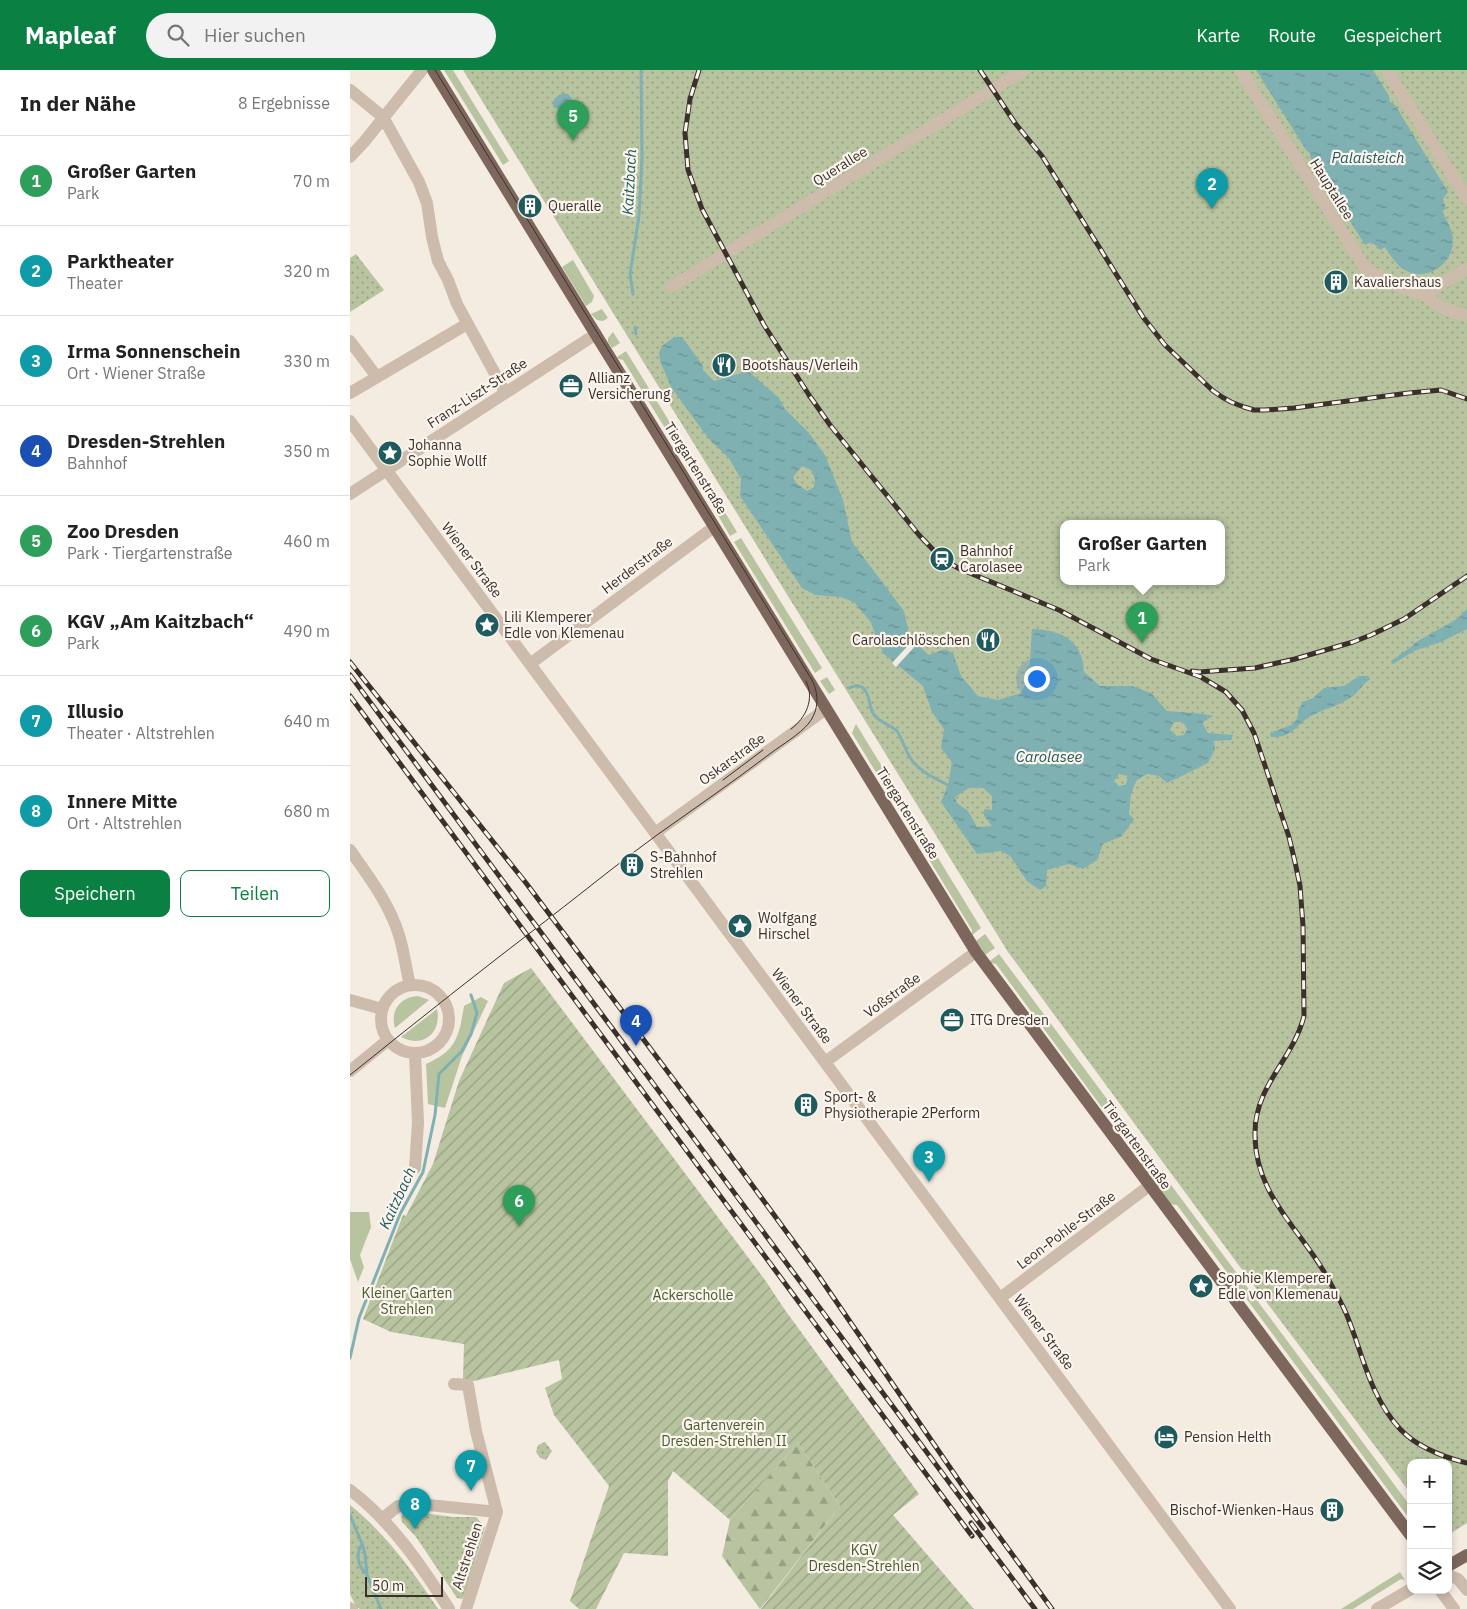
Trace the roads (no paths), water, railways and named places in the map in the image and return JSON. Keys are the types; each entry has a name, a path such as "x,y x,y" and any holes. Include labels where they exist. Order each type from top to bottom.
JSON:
{"main road":[{"name":"Tiergartenstraße","path":"433,70 976,952 1407,1531"},
{"path":"1452,1563 1467,1554"}],"street":[{"path":"350,157 422,70"},
{"name":"Querallee","path":"671,287 1024,70"},
{"name":"Hauptallee","path":"1240,70 1365,268 1393,284 1423,295 1447,310 1467,316"},
{"path":"1387,70 1467,199"},
{"path":"350,91 383,117 424,193 438,261 467,324 505,392"},
{"path":"1423,295 1467,269"},
{"path":"350,394 467,324"},
{"name":"Franz-Liszt-Straße","path":"350,494 596,334"},
{"path":"350,341 377,377"},
{"name":"Wiener Straße","path":"350,422 1230,1609"},
{"name":"Herderstraße","path":"530,664 714,527"},
{"name":"Oskarstraße","path":"655,833 826,709"},
{"path":"350,850 376,886 386,905 399,935 410,985"},
{"name":"Voßstraße","path":"825,1062 976,952"},
{"path":"410,985 425,987 439,994 448,1009 450,1020 443,1040 425,1052 406,1052 397,1048 388,1040 382,1028 382,1009 386,1000 400,988 410,985"},
{"path":"350,1000 382,1009"},
{"path":"350,1071 388,1040"},
{"path":"414,1053 418,1123 415,1168"},
{"name":"Leon-Pohle-Straße","path":"1000,1298 1149,1186"},
{"path":"454,1384 468,1385 476,1431 497,1512"},
{"path":"350,1490 382,1518 413,1553 449,1609"},
{"name":"Altstrehlen","path":"382,1518 398,1506 419,1504 497,1512 466,1609"},
{"path":"1452,1577 1458,1579 1467,1590"},
{"path":"1377,1609 1407,1591"},
{"path":"1443,1594 1454,1609"}],"water":[{"name":"Palaisteich","path":"1256,70 1373,70 1389,96 1390,102 1395,105 1448,192 1443,199 1446,209 1442,211 1451,231 1453,244 1447,260 1441,266 1427,273 1411,273 1398,264 1385,247 1380,250 1377,246 1369,243 1365,245 1310,157 1310,153 1306,150"},
{"path":"563,93 568,94 572,99 571,103 563,108 553,107 554,100"},
{"name":"Carolasee","path":"674,337 682,337 703,366 703,370 714,381 748,371 779,398 785,409 809,433 825,455 843,500 852,542 904,611 910,638 929,655 945,649 953,653 961,676 978,696 998,700 1021,693 1029,677 1032,629 1043,630 1061,635 1075,645 1083,661 1084,672 1100,686 1132,686 1151,693 1167,711 1213,716 1202,723 1208,733 1233,735 1231,740 1214,741 1215,749 1208,763 1167,783 1159,776 1147,774 1136,781 1131,794 1129,814 1134,819 1122,836 1103,844 1097,860 1083,869 1069,864 1047,870 1046,886 1040,890 1027,881 1010,856 1001,851 977,854 941,802 948,785 952,762 941,748 944,729 932,712 923,686 884,654 870,621 854,602 841,597 815,595 802,588 740,496 741,479 729,458 708,438 671,387 660,361 659,353 662,346","holes":["802,466 811,470 815,479 814,487 807,491 796,483 793,477","1174,722 1183,722 1187,729 1184,735 1177,736 1170,730","1119,774 1128,776 1126,785 1119,786 1114,781","969,788 983,788 992,796 992,810 984,809 984,816 992,826 977,827 968,811 957,803 955,797"]},
{"path":"1467,609 1467,629 1441,642 1414,651 1393,664 1391,661 1416,642 1457,619"},
{"path":"1359,676 1368,676 1370,679 1350,698 1311,716 1287,734 1280,737 1271,737 1270,733 1291,725 1298,718 1298,710 1303,702 1313,698 1324,688 1344,686"}],"waterway":[{"name":"Kaitzbach","path":"633,294 630,274 639,216 642,158 641,70"},
{"name":"Kaitzbach","path":"635,327 636,334"},
{"name":"Kaitzbach","path":"849,688 854,686 863,688 866,691 871,710 875,716 897,731 915,764 948,785"},
{"name":"Kaitzbach","path":"350,1358 359,1318 400,1214 423,1172 435,1115 439,1074 462,1051 471,1034 477,1013 471,995"},
{"name":"Kaitzbach","path":"350,1515 365,1554 367,1575 381,1609"},
{"path":"362,1544 358,1560 361,1568 367,1574"}],"tram line":[{"path":"350,1075 630,855 796,735 809,723 815,713 817,702 812,680 435,70"},
{"path":"791,729 808,708 810,695 806,681"},
{"path":"723,780 763,750"}],"railway":[{"path":"699,70 690,99 685,133 688,170 702,209 764,325 809,395 830,425 919,535 942,559 960,569 1059,610 1151,659 1201,677 1226,692 1242,710 1254,733 1289,837 1300,886 1303,926 1304,1016 1292,1046 1268,1086 1257,1116 1255,1133 1257,1156 1263,1177 1283,1214 1321,1267 1346,1313 1368,1374 1389,1416 1400,1429 1422,1446 1449,1458 1467,1463"},
{"path":"980,70 1015,123 1042,156 1143,317 1165,345 1212,390 1222,397 1254,410 1294,408 1441,390 1467,399"},
{"path":"1192,671 1255,668 1295,659 1353,642 1404,619 1467,576"},
{"path":"350,662 526,883 725,1148 818,1275 964,1488 1052,1609"},
{"path":"350,675 983,1528"},
{"path":"350,696 972,1536"},
{"path":"971,1523 1035,1609"}],"place":[{"name":"Zoo Dresden","path":"573,141"},
{"name":"Queralle","path":"530,206"},
{"name":"Parktheater","path":"1212,209"},
{"name":"Kavaliershaus","path":"1336,282"},
{"name":"Bootshaus/Verleih","path":"724,365"},
{"name":"Allianz Versicherung","path":"571,386"},
{"name":"Johanna Sophie Wollf","path":"390,453"},
{"name":"Bahnhof Carolasee","path":"942,559"},
{"name":"Lili Klemperer Edle von Klemenau","path":"487,625"},
{"name":"Carolaschlösschen","path":"988,640"},
{"name":"Großer Garten","path":"1142,643"},
{"name":"S-Bahnhof Strehlen","path":"632,865"},
{"name":"Wolfgang Hirschel","path":"740,926"},
{"name":"ITG Dresden","path":"952,1020"},
{"name":"Dresden-Strehlen","path":"636,1046"},
{"name":"Sport- & Physiotherapie 2Perform","path":"806,1105"},
{"name":"Irma Sonnenschein","path":"929,1182"},
{"name":"KGV „Am Kaitzbach“","path":"519,1226"},
{"name":"Sophie Klemperer Edle von Klemenau","path":"1201,1286"},
{"name":"Pension Helth","path":"1166,1437"},
{"name":"Illusio","path":"471,1491"},
{"name":"Bischof-Wienken-Haus","path":"1332,1510"},
{"name":"Innere Mitte","path":"415,1529"}],"park label":[{"name":"Ackerscholle","path":"693,1295"},
{"name":"Kleiner Garten Strehlen","path":"407,1302"},
{"name":"Gartenverein Dresden-Strehlen II","path":"724,1434"},
{"name":"KGV Dresden-Strehlen","path":"864,1558"}]}
